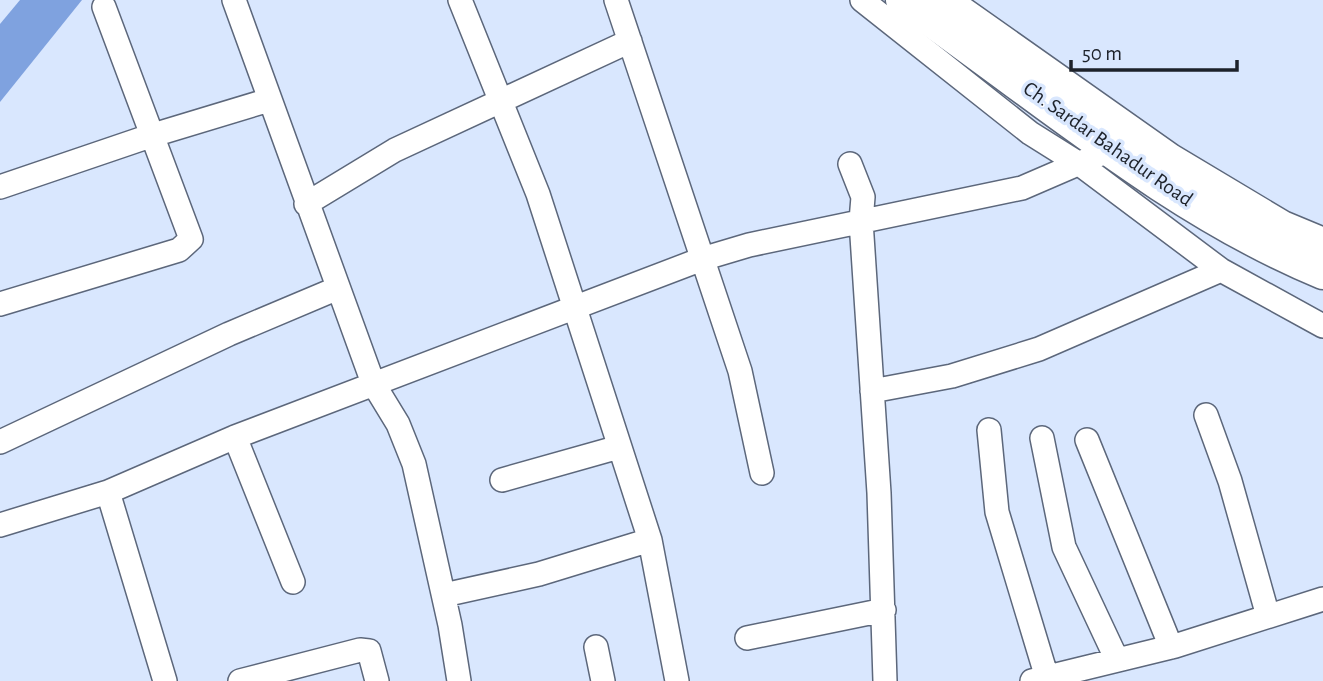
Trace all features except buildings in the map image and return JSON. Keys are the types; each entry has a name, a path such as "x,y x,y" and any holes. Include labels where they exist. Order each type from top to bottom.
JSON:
{"main road":[{"name":"Ch. Sardar Bahadur Road","path":"902,0 1110,150 1267,250 1323,273"},
{"name":"Ch. Sardar Bahadur Road","path":"943,0 1170,160 1282,228 1323,244"}],"street":[{"path":"234,0 373,383 398,424 414,464 444,595 459,681"},
{"path":"460,0 538,194 650,540 677,681"},
{"path":"616,0 740,371 762,473"},
{"path":"862,0 1030,134 1081,165 1221,270 1323,326"},
{"path":"0,304 188,245 191,239 150,136 104,6"},
{"path":"306,204 395,150 630,41"},
{"path":"0,187 150,136 269,100"},
{"path":"0,524 108,492 235,437 373,383 575,310 702,258 861,221 1022,188 1081,165 1110,150"},
{"path":"850,164 863,197 861,221 884,610 885,681"},
{"path":"872,391 952,376 1039,349 1221,270"},
{"path":"0,442 229,334 338,289"},
{"path":"1206,415 1230,481 1268,616"},
{"path":"989,430 997,512 1042,680 1171,647 1323,598"},
{"path":"235,437 293,582"},
{"path":"1042,438 1064,547 1117,660"},
{"path":"1087,440 1171,647"},
{"path":"502,480 620,447"},
{"path":"108,492 164,681"},
{"path":"444,595 539,574 650,540"},
{"path":"747,638 884,610"},
{"path":"596,647 603,681"},
{"path":"240,681 360,650 369,651 372,655 377,681"}],"water":[{"path":"20,0 82,0 0,102 0,24"}]}
